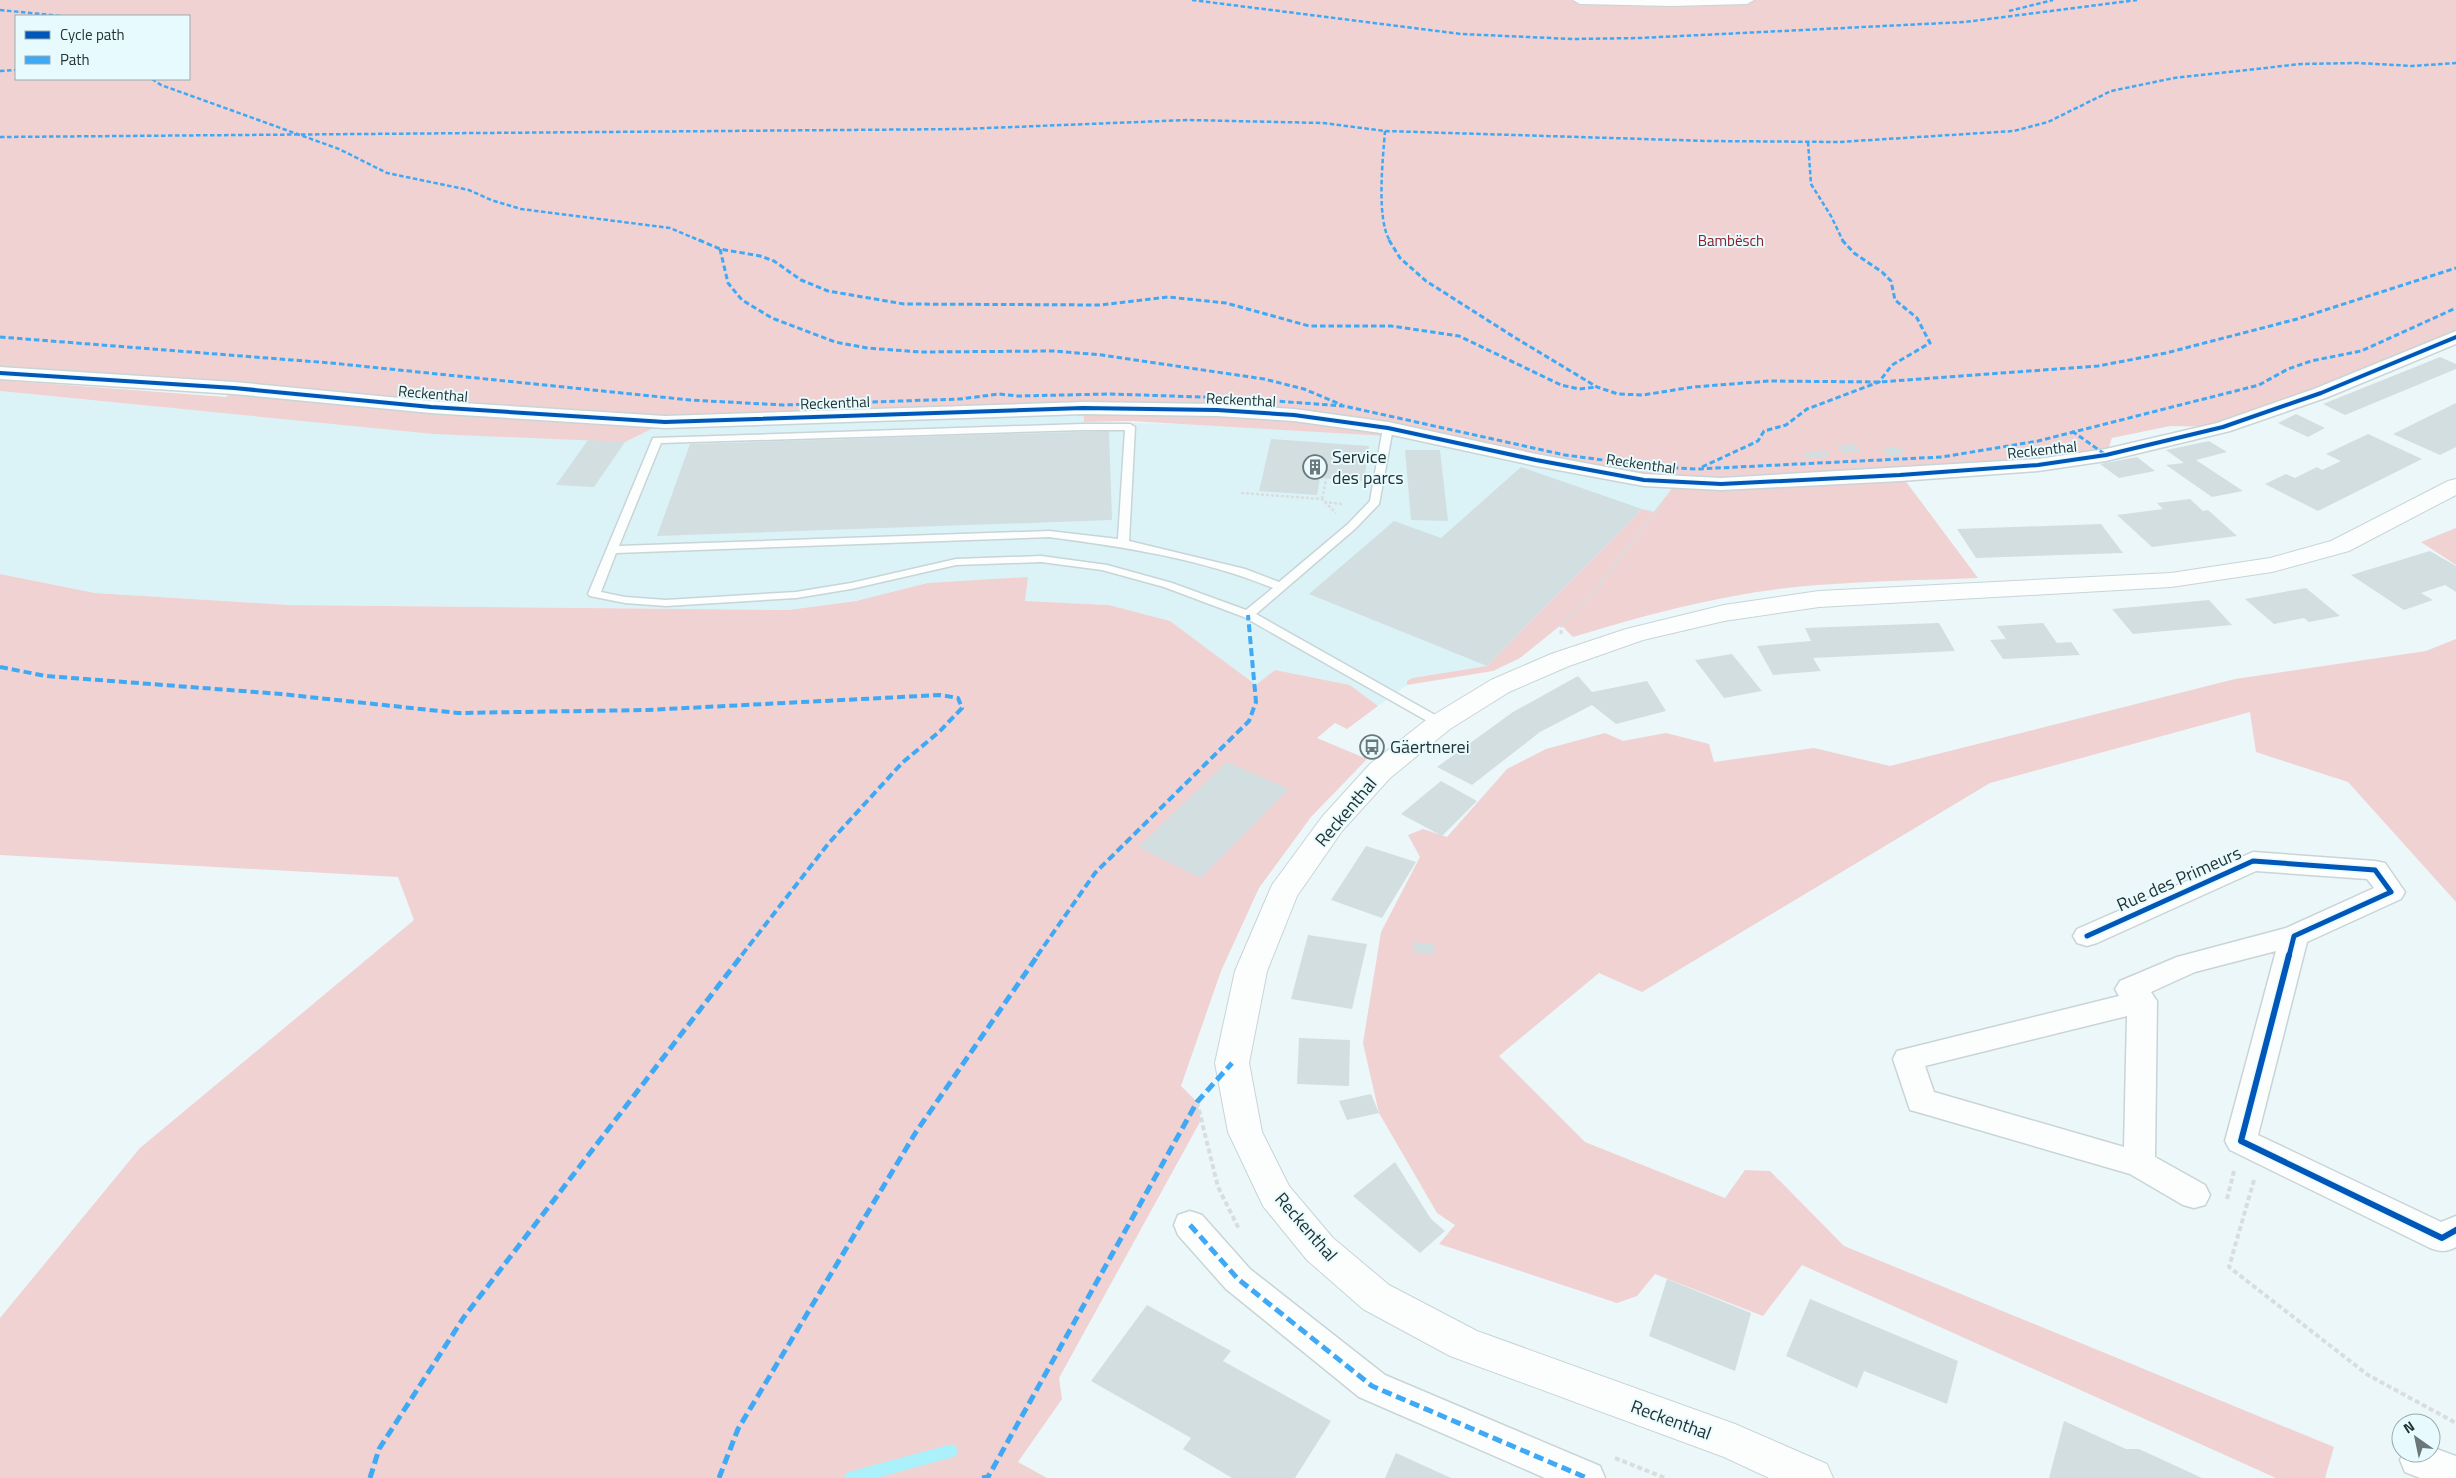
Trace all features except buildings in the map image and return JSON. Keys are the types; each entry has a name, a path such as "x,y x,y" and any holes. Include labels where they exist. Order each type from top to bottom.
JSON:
{"main road":[{"path":"1580,0 1670,2 1747,0"},
{"name":"Reckenthal","path":"1813,1478 1735,1443 1464,1344 1376,1297 1320,1249 1276,1196 1245,1132 1232,1063 1251,971 1283,893 1332,824 1380,771 1440,722 1500,686 1560,660 1644,632 1724,613 1819,599 2171,580 2272,565 2340,546 2456,486"}],"street":[{"name":"Reckenthal","path":"0,373 234,388 441,408 666,422 1024,419 1083,408 1218,410 1294,415 1388,428 1536,460 1644,480 1721,484 1900,475 2038,464 2106,455 2223,426 2321,393 2456,337"},
{"name":"Rue des Primeurs","path":"2087,936 2253,860 2375,870 2391,892 2294,936"},
{"path":"2194,1195 2139,1164 1921,1101 1908,1059 2136,995 2186,964 2294,936 2252,1146 2442,1238 2456,1230"},
{"path":"2136,995 2139,1164"},
{"path":"1190,1225 1238,1279 1372,1386 1587,1478"},
{"path":"2426,1463 2456,1474"}],"lane":[{"path":"658,440 1024,419 1130,427 1123,542"},
{"path":"666,422 594,594 625,600 666,603 796,595 850,586 956,562 1041,558 1103,567 1168,585 1248,614 1440,722"},
{"path":"1248,614 1352,526 1375,502 1388,428"},
{"path":"612,550 1049,534 1123,542 1241,571 1281,587"}],"path":[{"path":"1322,499 1326,480"},
{"path":"1560,660 1561,625 1588,599 1677,482"},
{"path":"1241,493 1322,499 1352,526"},
{"path":"2227,1201 2252,1146"},
{"path":"2252,1146 2230,1267 2368,1375 2456,1423"}],"shaded area":[{"path":"0,391 214,412 665,422 1083,408 1084,422 1388,428 1677,482 1654,513 1642,509 1487,666 1412,678 1407,681 1407,685 1378,706 1350,685 1275,670 1256,686 1170,621 1109,605 1025,601 1028,577 788,610 289,605 95,593 0,574"}],"green space":[{"name":"Bambësch","path":"0,0 2456,0 2456,337 2223,427 2170,426 2112,438 2106,455 1901,475 1978,578 1838,584 1756,592 1694,604 1573,637 1561,625 1520,658 1493,671 1407,685 1407,681 1412,678 1487,666 1642,509 1654,512 1676,483 1389,428 1387,436 1130,421 1084,422 1083,408 666,422 625,442 434,434 0,391 0,380 226,397 234,389 0,373"},
{"path":"2456,528 2456,565 2421,542"},
{"path":"0,574 95,593 289,605 788,610 856,601 928,583 1028,577 1025,601 1109,605 1170,621 1256,685 1275,670 1350,685 1378,706 1347,729 1335,723 1317,738 1367,759 1311,817 1259,888 1221,971 1181,1086 1197,1102 1201,1120 1059,1378 1062,1399 1018,1462 1047,1478 0,1478 0,1318 140,1148 414,920 398,877 0,855"},
{"path":"2456,639 2456,902 2348,782 2256,752 2250,712 1990,783 1642,992 1599,973 1499,1056 1585,1142 1725,1198 1745,1170 1770,1171 1844,1246 2334,1447 2325,1478 2276,1478 1802,1265 1763,1316 1655,1274 1637,1296 1617,1303 1439,1244 1455,1225 1437,1213 1379,1113 1363,1043 1381,932 1420,857 1408,835 1423,829 1447,837 1507,769 1546,749 1605,733 1623,741 1666,733 1709,744 1714,762 1814,748 1890,766 2235,679 2426,651"}],"waterway":[{"path":"851,1478 951,1451"}],"marked path":[{"path":"1192,0 1461,34 1572,39 1640,38 1965,22 2137,0"},
{"path":"2009,11 2053,0"},
{"path":"0,10 51,15"},
{"path":"0,137 963,129 1188,120 1323,123 1385,131 1708,141 1839,142 2014,131 2048,122 2111,91 2174,78 2301,64 2358,63 2412,66 2456,63"},
{"path":"0,71 15,70"},
{"path":"154,80 161,85 339,149 387,173 469,190 491,200 521,209 670,228 720,249 760,256 774,261 801,280 828,291 904,304 995,306 1045,304 1100,305 1168,297 1197,299 1226,303 1309,326 1391,326 1459,336 1561,385 1579,389 1597,387"},
{"path":"1385,131 1382,183 1385,233 1400,258 1426,281 1514,337 1597,387 1618,394 1643,395 1693,387 1769,381 1879,382 2098,366 2166,353 2297,319 2456,268"},
{"path":"1702,467 1758,441 1764,431 1786,425 1807,409 1879,382 1892,365 1930,343 1924,328 1917,318 1895,300 1891,281 1882,272 1854,253 1841,239 1831,216 1811,184 1808,142"},
{"path":"720,249 728,283 736,294 749,306 772,318 835,342 867,348 921,352 1054,351 1102,355 1244,375 1284,383 1323,396 1342,405"},
{"path":"0,337 331,363 690,400 783,405 960,399 999,394 1017,396 1110,394 1233,398 1344,406 1565,455 1657,467 1697,469 1942,457 2038,441 2259,385 2288,369 2311,361 2361,351 2456,308"},
{"path":"2072,431 2106,455"},
{"path":"719,1478 738,1429 916,1132 1095,873 1249,721 1256,702 1248,615"},
{"path":"0,667 46,676 281,694 458,713 647,710 940,695 958,698 962,708 939,732 902,763 828,844 634,1093 464,1317 379,1449 370,1478"},
{"path":"982,1478 988,1477 1197,1102 1232,1063"},
{"path":"1190,1225 1238,1279 1372,1386 1587,1478"}],"cycle path":[{"path":"0,373 234,388 431,407 665,422 1083,408 1217,410 1294,415 1388,428 1536,460 1644,480 1721,484 1900,475 2038,465 2106,455 2223,427 2321,393 2456,337"},
{"path":"2087,936 2253,861 2375,870 2391,892 2294,936 2241,1141 2442,1238 2456,1230"}],"place":[{"name":"Service des parcs","path":"1315,467"},
{"name":"Gäertnerei","path":"1372,747"}]}
